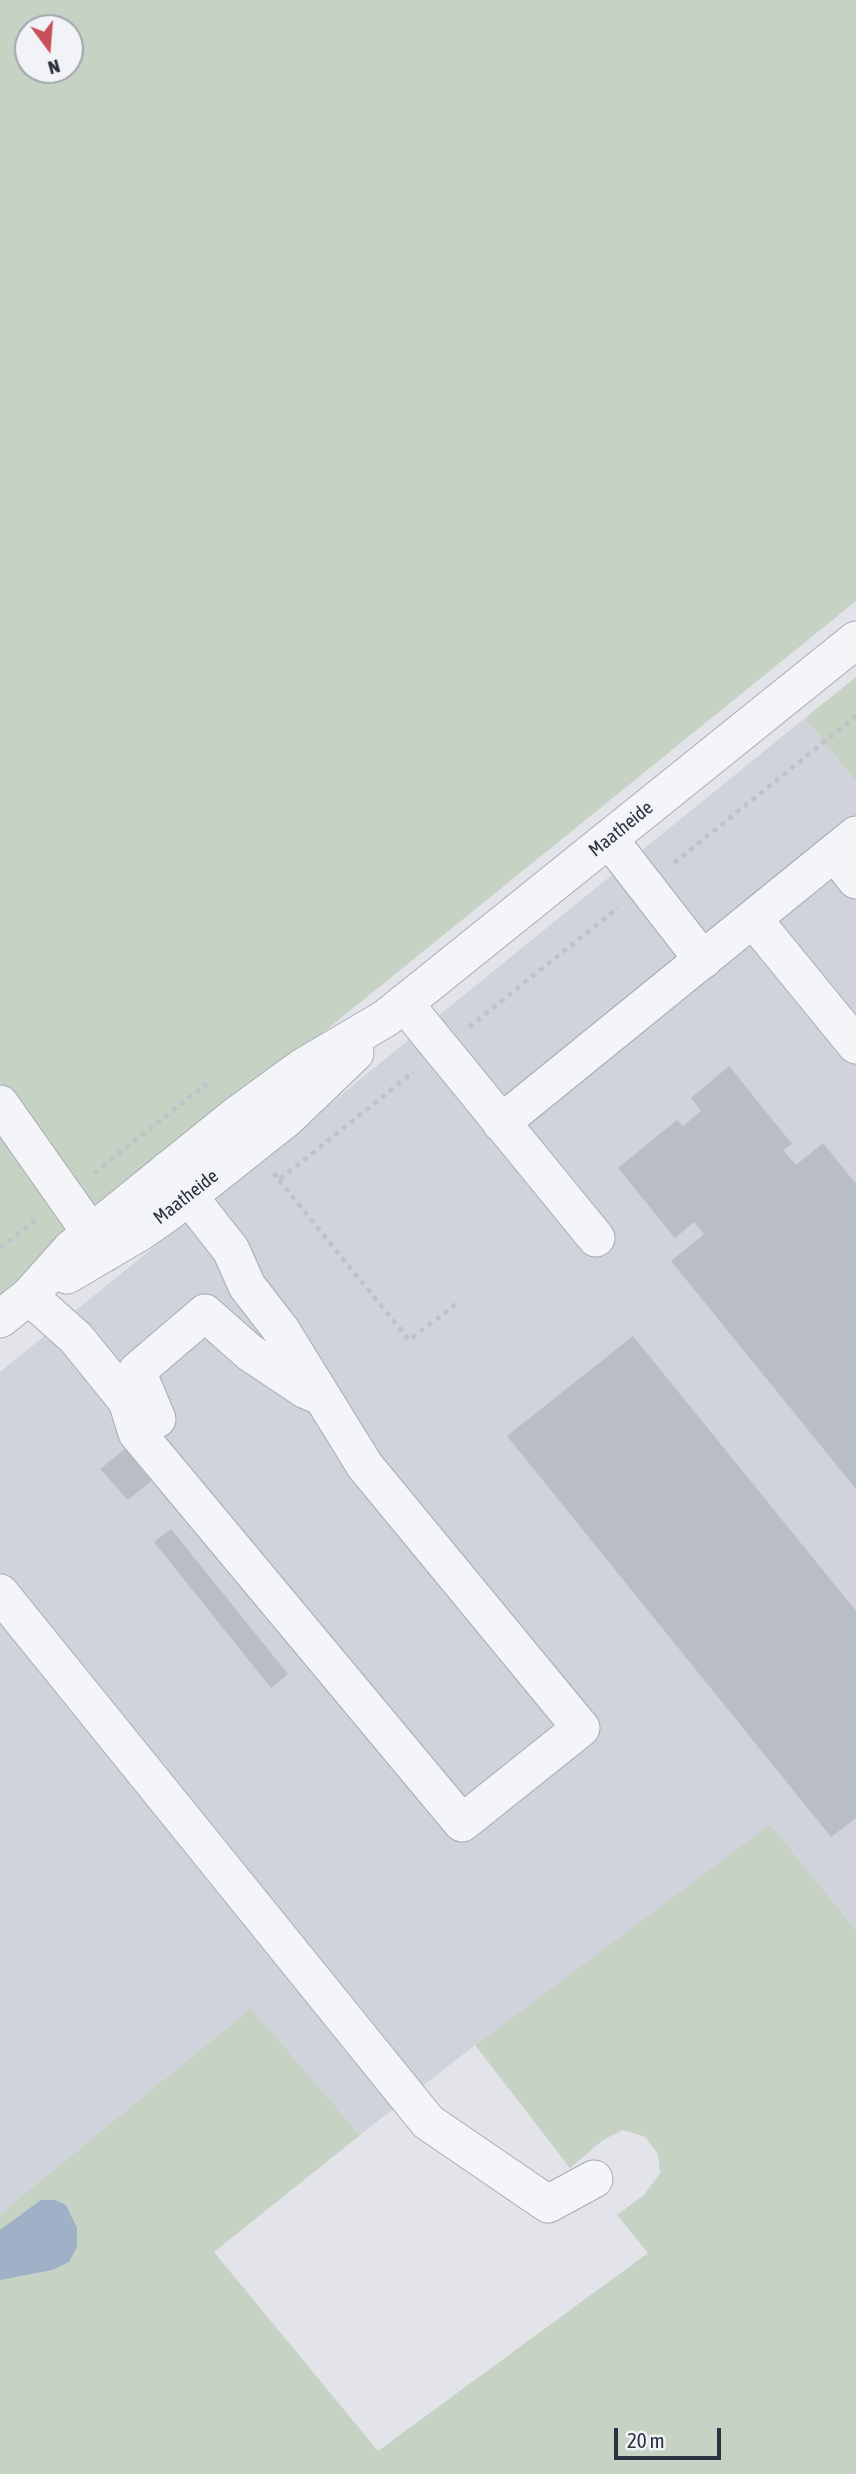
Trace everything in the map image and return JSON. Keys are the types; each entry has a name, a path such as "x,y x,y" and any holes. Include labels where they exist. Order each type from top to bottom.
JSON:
{"street":[{"name":"Maatheide","path":"0,1318 29,1296 71,1249 98,1243 178,1183 303,1067 395,1010 856,640"},
{"path":"609,839 703,960"},
{"path":"501,1123 753,919 849,856"},
{"path":"753,919 856,1045"},
{"path":"395,1010 501,1123 596,1238"},
{"path":"0,1104 98,1243"},
{"path":"29,1296 76,1338 142,1412 193,1462 205,1513 462,1823 581,1728 365,1466 323,1397 301,1315 266,1270 231,1250 178,1183"},
{"path":"142,1412 137,1371 205,1313 249,1352 306,1390 323,1397"},
{"path":"0,1593 428,2122 548,2203 594,2179"}],"path":[{"path":"279,1180 408,1340 460,1301"}],"shaded area":[{"path":"805,718 856,782 856,1930 770,1824 475,2045 360,2135 251,2008 0,2214 0,1372"}],"green space":[{"path":"0,0 856,0 856,601 0,1294"},
{"path":"856,677 856,782 805,718"},
{"path":"770,1824 856,1930 856,2474 0,2474 0,2214 251,2008 360,2135 214,2252 378,2451 648,2253 617,2215 644,2195 660,2173 658,2154 645,2137 623,2130 603,2140 570,2168 475,2045"}],"water":[{"path":"41,2200 55,2200 66,2205 77,2228 77,2247 69,2262 52,2270 0,2280 0,2230"}],"building":[{"path":"729,1066 792,1144 783,1150 796,1165 823,1143 856,1184 856,1489 671,1261 704,1234 694,1222 675,1238 618,1168 677,1120 683,1126 701,1111 691,1098"},
{"path":"633,1336 856,1611 856,1818 831,1837 507,1436"},
{"path":"125,1449 151,1481 128,1500 100,1469"},
{"path":"171,1529 288,1674 271,1688 154,1542"}]}
